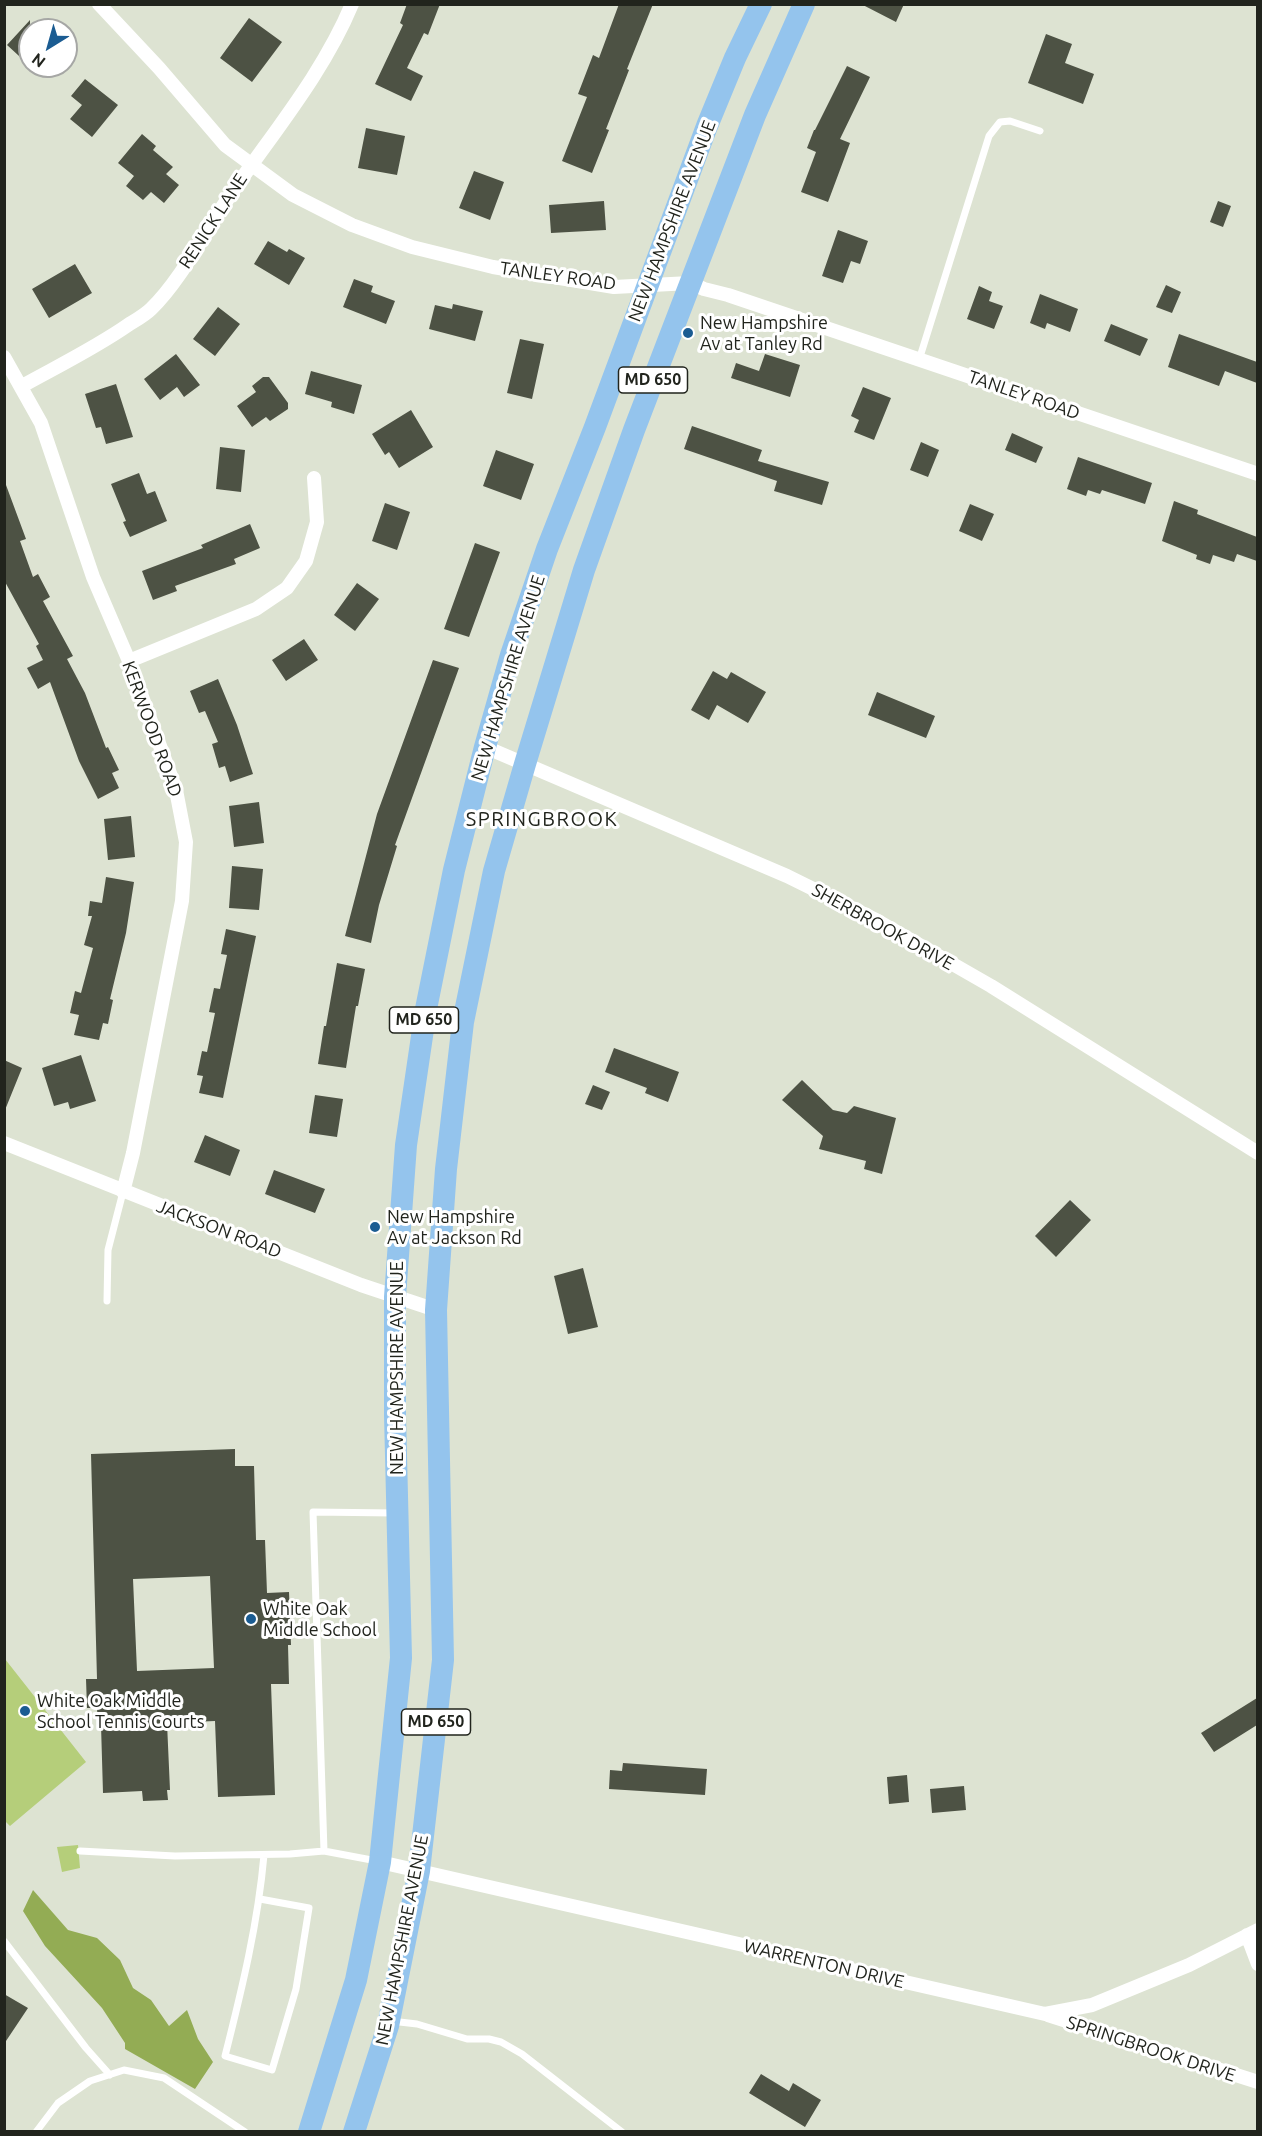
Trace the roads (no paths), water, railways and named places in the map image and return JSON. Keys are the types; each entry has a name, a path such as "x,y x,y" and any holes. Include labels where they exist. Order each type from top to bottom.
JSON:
{"main road":[{"name":"NEW HAMPSHIRE AVENUE","path":"309,2132 356,1980 380,1862 401,1658 395,1297 406,1145 426,1009 454,870 511,655 547,549 707,126 735,58 761,4"},
{"name":"NEW HAMPSHIRE AVENUE","path":"354,2132 389,2021 419,1871 443,1660 436,1310 446,1169 463,1022 494,871 584,570 690,283 760,105 804,4"}],"street":[{"name":"TANLEY ROAD","path":"99,4 159,68 225,145 293,195 352,225 412,247 493,267 614,287 690,283 1257,474"},
{"name":"RENICK LANE","path":"22,386 110,338 150,309 177,276 250,165 318,69 344,24 352,4"},
{"name":"KERWOOD ROAD","path":"4,357 22,386 40,423 93,577 129,661 176,790 186,842 182,901 133,1153 123,1192"},
{"path":"129,661 256,609 287,588 306,561 317,522 314,478"},
{"name":"SHERBROOK DRIVE","path":"485,747 787,876 876,920 990,986 1257,1153"},
{"name":"JACKSON ROAD","path":"4,1143 123,1192 395,1297 436,1310"},
{"name":"WARRENTON DRIVE","path":"380,1862 1045,2014 1092,2006 1189,1965 1252,1933"},
{"path":"1252,1933 1257,1964"},
{"name":"SPRINGBROOK DRIVE","path":"1045,2014 1257,2082"}],"lane":[{"path":"919,360 989,136 1000,123 1010,121 1040,131"},
{"path":"107,1301 108,1250 123,1192"},
{"path":"324,1851 313,1512 397,1513"},
{"path":"80,1851 175,1856 264,1855 324,1851 380,1862"},
{"path":"260,1899 309,1908 296,1989 272,2070 225,2056 244,1982 260,1899 264,1855"},
{"path":"4,1941 86,2048 110,2075"},
{"path":"389,2021 417,2024 467,2039 489,2039 501,2042 522,2054 622,2132"},
{"path":"36,2132 58,2103 90,2082 124,2070 164,2079 245,2132"}],"place":[{"name":"New Hampshire Av at Tanley Rd","path":"688,333"},
{"name":"New Hampshire Av at Jackson Rd","path":"375,1227"},
{"name":"White Oak Middle School","path":"251,1619"},
{"name":"White Oak Middle School Tennis Courts","path":"25,1711"}],"district":[{"name":"SPRINGBROOK","path":"542,819"}]}
